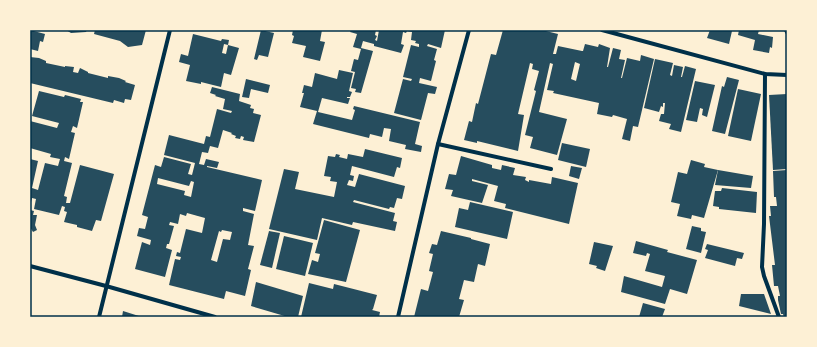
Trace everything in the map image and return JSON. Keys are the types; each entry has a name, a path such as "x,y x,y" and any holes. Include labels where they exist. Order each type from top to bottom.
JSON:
{"street":[{"path":"98,317 170,30"},
{"path":"398,317 438,144 469,30"},
{"path":"602,30 765,74 787,75"},
{"path":"765,74 764,224 762,266 764,276 779,317"},
{"path":"438,144 551,168"},
{"path":"30,266 215,317"}],"building":[{"path":"30,30 45,34 43,42 40,41 38,51 30,49"},
{"path":"66,30 87,30 86,32 71,33"},
{"path":"95,30 146,30 142,45 128,47 120,41 94,34"},
{"path":"261,30 274,33 268,57 259,55 257,60 254,59"},
{"path":"293,30 322,30 320,41 325,42 320,61 303,57 306,46 292,43 294,36 292,35"},
{"path":"351,30 376,30 375,35 377,36 375,40 377,41 379,30 445,30 441,48 428,44 427,46 437,49 434,60 436,61 431,81 420,78 419,83 437,87 435,94 428,93 421,120 394,113 403,79 411,81 412,79 403,77 411,45 419,47 419,44 415,43 416,41 411,40 412,32 403,32 401,44 404,45 401,53 374,46 374,44 363,41 361,48 373,51 361,93 355,92 356,89 351,88 355,72 351,71 354,59 358,60 361,49 353,47 357,34 350,32"},
{"path":"503,30 542,30 558,34 553,54 556,54 558,46 583,51 585,44 598,47 599,44 610,48 608,67 613,48 621,50 619,59 625,60 621,78 627,58 640,61 641,55 654,59 638,127 633,126 630,141 622,139 627,119 613,115 612,117 597,114 599,103 553,93 554,91 547,90 553,64 550,63 539,112 567,119 557,155 530,148 533,137 525,135 536,91 534,90 539,71 532,69 533,64 530,63 518,114 524,115 518,151 477,141 477,143 464,140 469,121 472,122 476,103 478,104 491,54 496,55","holes":["575,62 580,64 576,81 571,79"]},
{"path":"710,30 732,31 729,44 707,38"},
{"path":"739,30 759,30 758,34 773,37 772,48 770,47 769,53 753,50 755,40 738,35"},
{"path":"193,34 221,41 222,39 229,40 228,45 239,48 231,75 224,73 221,87 201,82 201,84 186,81 190,65 179,62 181,54 188,56","holes":["224,44 228,45 226,54 222,53"]},
{"path":"30,57 39,58 46,61 46,63 65,67 74,67 73,72 78,73 80,68 88,73 108,78 108,76 119,78 126,81 125,82 135,85 131,100 125,99 124,103 114,100 113,103 30,83"},
{"path":"655,59 673,63 670,75 672,76 674,65 683,67 681,77 685,66 696,69 681,132 669,129 671,124 659,121 661,114 664,114 665,103 663,103 663,107 661,106 659,112 644,108"},
{"path":"339,70 353,73 349,91 352,92 350,97 347,97 350,98 348,104 322,98 318,112 352,120 355,110 353,109 354,106 420,122 415,144 422,146 421,152 405,149 406,145 389,141 391,129 384,128 382,137 370,134 369,138 313,124 317,111 300,107 304,93 302,93 304,85 312,87 315,73 337,79"},
{"path":"727,77 739,80 725,134 712,131 722,86 724,87"},
{"path":"246,79 270,85 268,93 251,89 249,98 242,97"},
{"path":"695,81 715,85 707,117 702,115 703,109 700,108 697,122 686,120"},
{"path":"212,87 240,94 239,101 251,105 250,108 254,109 253,113 261,115 254,142 243,140 244,137 241,136 240,139 235,138 236,136 231,134 232,133 223,130 218,148 210,146 208,153 202,152 199,164 204,165 206,159 219,162 217,168 207,167 262,180 255,211 243,208 243,211 254,214 248,245 254,246 248,269 251,270 245,296 226,291 224,299 169,285 175,259 180,260 181,257 176,256 177,252 180,253 186,229 202,233 205,218 187,213 186,216 180,214 178,224 170,222 169,225 174,226 169,244 167,244 166,248 172,250 165,277 135,269 142,242 150,245 151,240 137,236 139,228 145,229 148,217 142,215 155,165 161,167 164,157 191,164 188,174 192,175 195,163 164,155 169,135 204,144 206,136 210,137 217,109 231,113 232,111 223,109 225,99 210,93","holes":["158,178 189,186 191,181 194,182 191,197 184,195 185,191 157,184","222,230 232,232 230,240 223,239 217,262 211,260 219,231 221,232"]},
{"path":"738,89 761,94 751,141 728,136"},
{"path":"39,91 64,97 65,95 81,99 80,102 83,102 77,128 73,126 71,132 75,133 69,159 65,157 64,161 72,163 64,196 67,197 66,203 70,203 80,165 114,174 101,221 96,220 92,231 64,222 67,212 64,211 65,207 62,206 59,215 34,209 36,199 32,198 30,206 30,159 38,161 32,188 38,190 45,163 58,166 60,159 50,157 51,154 30,148 30,121 57,128 59,123 32,116"},
{"path":"787,94 787,169 773,170 769,95"},
{"path":"562,143 590,149 586,167 558,160"},
{"path":"365,149 402,158 400,168 397,167 394,177 352,166 350,175 354,176 353,181 349,180 347,185 355,187 359,174 405,186 402,199 397,198 394,208 390,207 389,209 354,200 353,202 395,213 393,221 397,222 395,231 353,222 352,225 322,218 317,240 269,229 284,169 299,172 295,189 334,197 337,182 330,181 331,177 324,176 328,156 335,157 336,154 340,155 339,157 347,159 348,154 363,157"},
{"path":"461,156 492,165 492,168 501,170 502,165 515,168 513,175 526,177 525,180 529,182 529,180 551,184 552,177 578,183 569,224 505,208 506,204 494,201 498,186 472,179 472,181 488,185 482,203 451,196 453,190 445,189 449,174 456,175"},
{"path":"691,160 705,164 704,167 718,170 704,218 692,215 691,219 677,216 680,204 671,202 678,172 687,174"},
{"path":"571,166 582,168 579,179 569,176"},
{"path":"718,170 753,176 751,188 715,185"},
{"path":"787,170 787,317 784,317 783,314 781,314 778,300 778,296 780,296 778,286 774,286 772,265 775,265 769,216 771,216 770,206 777,206 776,197 774,197 773,171"},
{"path":"722,188 757,192 756,213 719,209 719,207 713,206 715,191 721,191"},
{"path":"470,202 513,212 507,239 455,227 459,208 468,210"},
{"path":"30,210 34,211 33,215 37,215 35,225 37,230 33,232 30,227"},
{"path":"324,220 360,230 346,282 308,274 312,260 318,262 320,254 315,253"},
{"path":"692,226 701,228 701,231 706,232 701,253 686,249"},
{"path":"269,231 280,233 272,268 260,265"},
{"path":"441,231 490,244 485,266 478,264 474,282 464,280 459,299 464,300 459,317 414,317 421,289 428,291 433,272 429,271 433,254 429,253 432,244 437,245"},
{"path":"284,236 313,243 305,276 276,269"},
{"path":"636,241 668,250 667,252 697,260 687,294 670,289 665,304 621,292 624,276 662,287 665,276 645,271 650,254 647,253 646,256 633,253"},
{"path":"594,242 613,246 605,271 596,268 597,266 589,264"},
{"path":"707,244 744,253 742,259 737,258 735,266 705,258 708,250 705,249"},
{"path":"256,282 303,296 298,317 288,317 251,306"},
{"path":"309,283 333,289 334,284 377,295 372,310 380,312 379,317 301,317"},
{"path":"741,294 764,294 771,314 739,306"},
{"path":"643,303 665,309 662,317 639,317"},
{"path":"123,311 142,317 122,317"}]}
